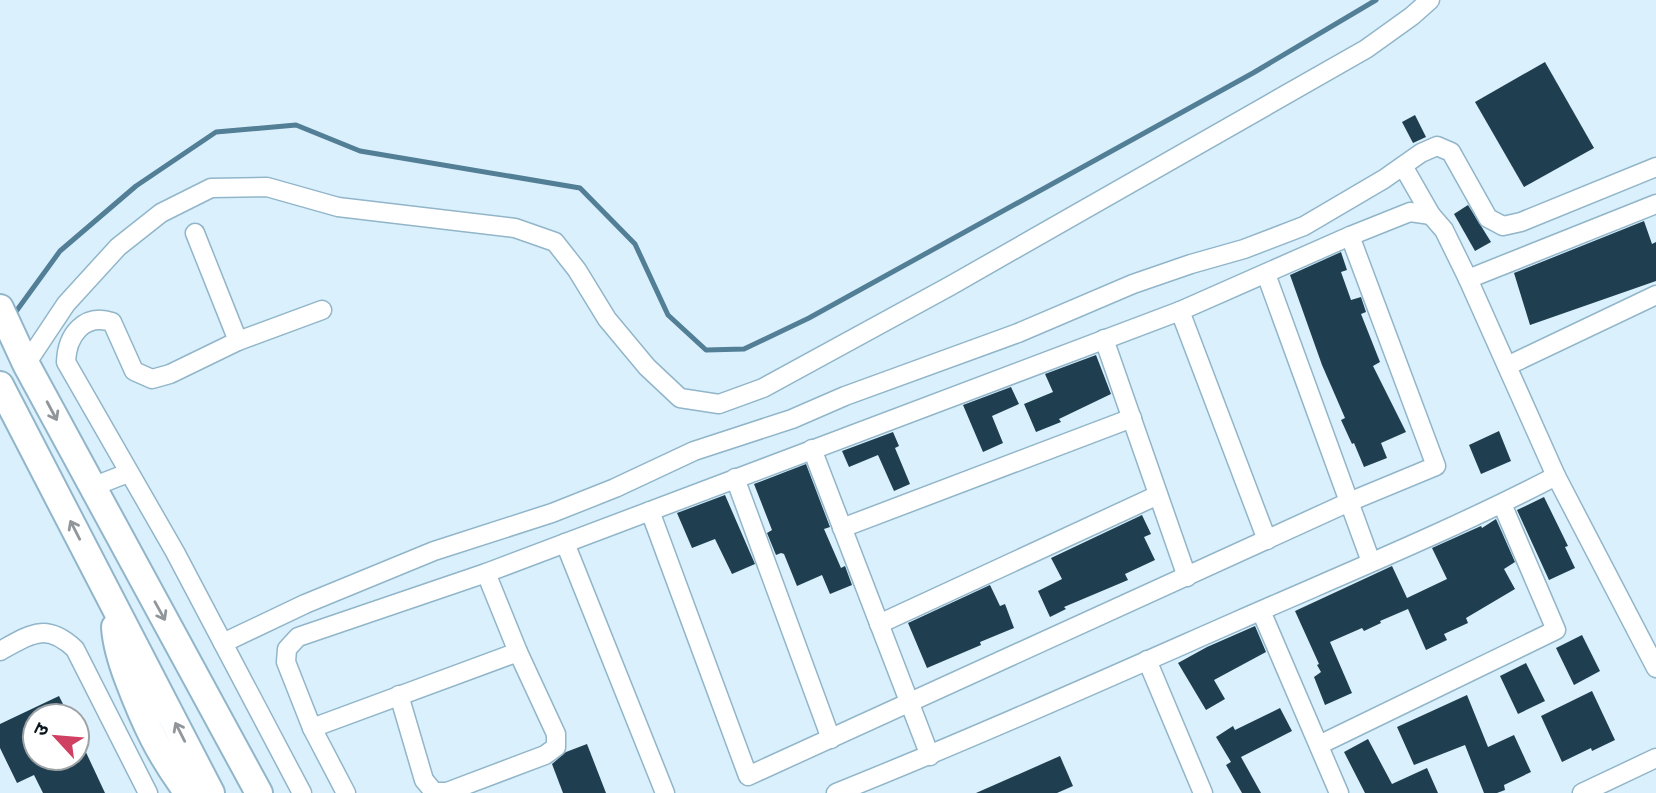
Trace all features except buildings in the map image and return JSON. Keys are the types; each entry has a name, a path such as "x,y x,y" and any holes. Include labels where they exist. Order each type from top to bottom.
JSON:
{"street":[{"path":"23,357 118,247 161,213 211,188 267,187 338,207 515,228 555,242 577,270 607,319 647,367 680,398 719,404 763,388 950,286 1366,49 1430,0"},
{"path":"223,643 305,604 434,551 552,513 615,488 694,451 792,419 845,396 1018,333 1132,284 1304,226 1421,153 1437,146 1451,152 1488,218 1503,226 1521,222 1656,167"},
{"path":"1403,166 1431,215 1444,230 1556,475 1656,668"},
{"path":"1468,279 1656,204"},
{"path":"346,793 312,728 286,662 287,649 298,637 486,573 1180,311 1410,212 1431,215"},
{"path":"195,233 238,341"},
{"path":"650,511 748,776 1349,502 1436,466 1350,236"},
{"path":"1266,274 1371,562"},
{"path":"1507,366 1656,295"},
{"path":"0,307 23,357 92,487 259,793"},
{"path":"302,793 174,552 66,362 66,348 88,321 99,317 112,322 134,371 152,379 170,374 238,341 266,333 321,310"},
{"path":"1180,311 1267,540"},
{"path":"1104,339 1187,577"},
{"path":"5,394 211,793"},
{"path":"842,528 1132,418"},
{"path":"812,449 930,756"},
{"path":"92,487 128,473"},
{"path":"836,793 930,756 1261,611 1502,504 1556,475"},
{"path":"735,478 831,739"},
{"path":"879,624 1158,495"},
{"path":"1319,746 1556,630 1502,504"},
{"path":"565,543 665,793"},
{"path":"399,695 424,780 434,792 447,792 545,755 556,747 556,734 518,652 486,573"},
{"path":"115,608 116,633 123,665 144,724 169,768 188,793"},
{"path":"1261,611 1339,793"},
{"path":"0,651 45,631 62,637 75,649 148,793"},
{"path":"312,728 518,652"},
{"path":"1147,660 1203,793"},
{"path":"1582,793 1656,758"}],"waterway":[{"path":"12,317 60,251 136,186 216,132 296,125 360,151 580,188 635,244 668,315 706,350 744,349 809,318 1253,73 1376,0"}]}
